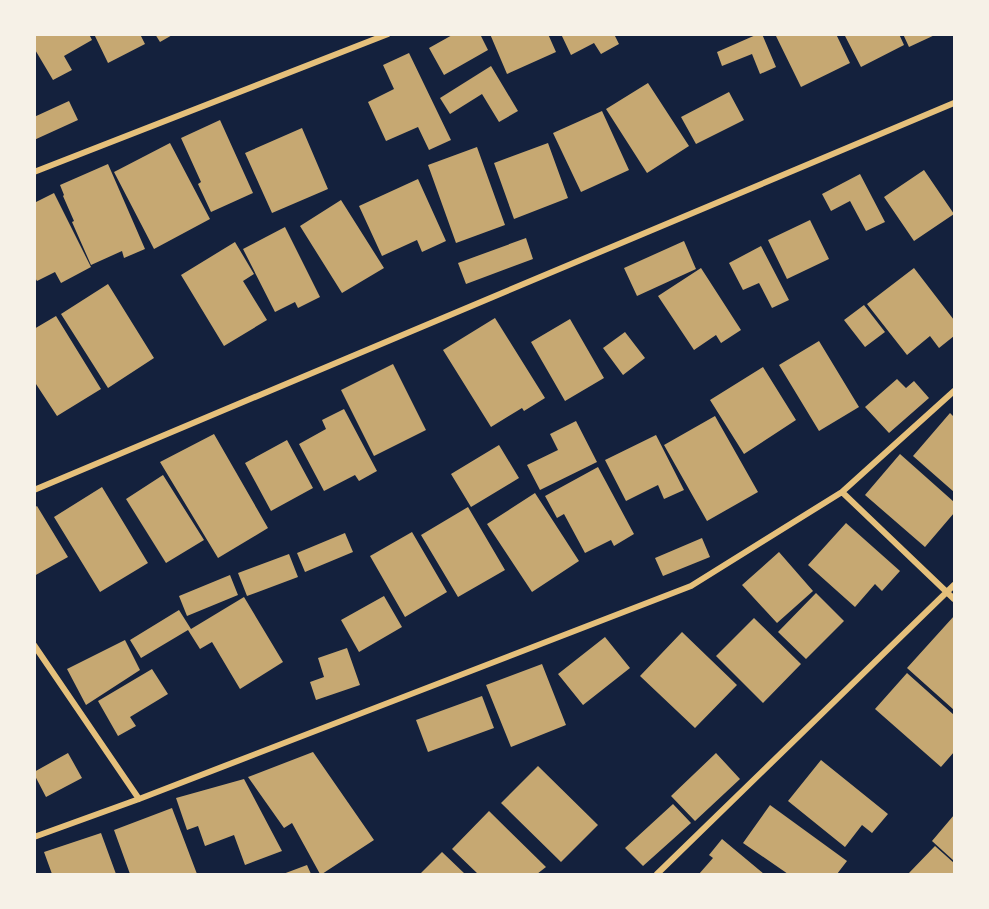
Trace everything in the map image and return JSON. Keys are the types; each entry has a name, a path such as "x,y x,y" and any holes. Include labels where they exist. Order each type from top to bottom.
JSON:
{"street":[{"path":"34,172 388,34"},
{"path":"34,490 954,103"},
{"path":"34,837 139,799 692,586 842,492 954,391"},
{"path":"842,492 954,599"},
{"path":"657,874 954,585"},
{"path":"34,645 139,799"}],"building":[{"path":"34,34 89,34 92,40 64,56 72,70 53,80 34,48"},
{"path":"94,34 140,34 145,44 108,63"},
{"path":"155,34 174,34 160,42"},
{"path":"454,34 480,34 488,50 444,75 429,48"},
{"path":"490,34 548,34 556,52 507,74"},
{"path":"561,34 614,34 619,44 601,54 594,43 571,55"},
{"path":"762,34 776,67 760,74 752,54 722,66 717,52"},
{"path":"775,34 836,34 850,63 801,87"},
{"path":"844,34 899,34 904,45 861,67"},
{"path":"903,34 937,34 909,47"},
{"path":"409,53 451,140 429,150 418,127 386,141 368,102 394,89 383,65"},
{"path":"491,66 518,111 499,122 482,94 450,114 440,98"},
{"path":"648,83 689,146 647,173 606,109"},
{"path":"729,92 744,120 696,144 681,117"},
{"path":"69,101 78,120 34,140 34,117"},
{"path":"602,111 629,170 581,192 553,133"},
{"path":"220,120 253,193 211,212 198,184 201,182 181,138"},
{"path":"302,128 328,189 272,213 245,153"},
{"path":"170,143 210,219 154,249 114,172"},
{"path":"548,143 568,198 514,219 494,163"},
{"path":"477,147 505,225 456,243 428,165"},
{"path":"108,164 145,249 124,258 122,251 91,265 72,222 74,221 60,185"},
{"path":"924,170 954,214 914,241 884,197"},
{"path":"860,174 885,222 866,231 850,201 831,211 822,194"},
{"path":"418,179 446,241 422,252 417,240 382,256 359,206"},
{"path":"54,193 91,267 61,283 55,272 37,281 34,276 34,203"},
{"path":"341,200 384,268 342,293 300,226"},
{"path":"810,220 829,259 787,279 768,240"},
{"path":"285,227 320,297 298,308 295,302 275,312 243,249"},
{"path":"526,238 533,259 466,284 458,263"},
{"path":"684,241 696,269 637,296 624,268"},
{"path":"235,242 254,274 243,281 267,320 224,346 181,275"},
{"path":"761,246 789,300 772,308 759,283 743,290 729,263"},
{"path":"701,268 741,330 721,343 716,335 694,350 658,296"},
{"path":"914,268 954,320 954,336 939,348 930,336 907,355 867,304"},
{"path":"108,284 154,358 108,388 61,314"},
{"path":"864,305 885,332 865,347 844,320"},
{"path":"56,316 101,389 57,416 34,381 34,329"},
{"path":"495,318 545,398 524,411 522,408 491,427 443,350"},
{"path":"570,319 604,378 565,401 531,342"},
{"path":"625,332 645,358 623,375 603,348"},
{"path":"819,341 859,407 819,431 779,365"},
{"path":"393,364 426,430 374,456 341,390"},
{"path":"763,367 796,420 744,454 710,400"},
{"path":"897,379 906,388 914,381 929,398 889,433 865,407"},
{"path":"344,409 377,471 359,481 355,475 324,491 299,444 326,429 322,420"},
{"path":"950,413 954,417 954,492 913,456"},
{"path":"715,416 758,492 707,521 664,445"},
{"path":"576,421 597,462 540,490 527,465 558,450 550,434"},
{"path":"214,434 268,528 218,558 160,462"},
{"path":"656,435 684,490 664,499 658,485 626,501 605,460"},
{"path":"287,440 313,488 271,511 245,463"},
{"path":"499,445 519,478 471,507 451,474"},
{"path":"900,454 954,502 954,513 925,547 865,495"},
{"path":"598,467 634,534 614,546 611,540 585,553 564,514 557,518 545,496"},
{"path":"163,475 204,540 166,563 126,499"},
{"path":"102,487 148,563 100,592 54,517"},
{"path":"535,493 579,561 532,592 487,524"},
{"path":"37,506 68,557 34,576 34,508"},
{"path":"468,507 505,570 458,597 421,535"},
{"path":"846,523 900,571 882,591 875,584 855,607 808,565"},
{"path":"412,532 447,592 405,617 370,556"},
{"path":"345,533 353,552 305,572 297,553"},
{"path":"702,538 710,557 663,576 655,558"},
{"path":"779,552 813,591 777,623 742,585"},
{"path":"289,554 298,577 247,596 238,573"},
{"path":"230,575 238,595 187,616 179,596"},
{"path":"816,593 844,621 806,659 778,632"},
{"path":"384,596 402,627 359,652 341,620"},
{"path":"244,597 283,662 240,689 212,642 200,649 188,630 141,658 130,640 179,610 191,629"},
{"path":"954,616 954,710 907,668"},
{"path":"754,618 801,664 763,703 716,656"},
{"path":"682,632 737,685 695,728 640,676"},
{"path":"605,637 630,668 583,705 558,674"},
{"path":"125,640 140,670 86,705 67,669"},
{"path":"347,648 360,685 316,700 310,682 324,677 318,658"},
{"path":"542,664 566,725 511,747 486,685"},
{"path":"152,669 168,694 130,717 136,726 118,736 98,701"},
{"path":"907,673 954,715 954,752 941,767 875,709"},
{"path":"482,696 494,728 428,752 416,720"},
{"path":"313,752 374,840 322,874 292,823 284,828 248,777"},
{"path":"68,753 82,778 46,797 34,772"},
{"path":"716,753 740,779 695,821 671,796"},
{"path":"821,760 888,814 872,833 862,825 845,847 788,801"},
{"path":"538,766 598,825 561,862 501,803"},
{"path":"244,779 282,851 245,865 234,835 205,846 198,826 187,830 176,798"},
{"path":"673,804 691,823 643,866 625,848"},
{"path":"770,805 847,861 837,874 788,874 743,843"},
{"path":"172,808 197,874 130,874 114,830"},
{"path":"489,811 546,867 537,874 478,874 452,849"},
{"path":"954,815 954,861 932,841"},
{"path":"101,833 116,874 52,874 44,852"},
{"path":"722,839 764,874 699,874 713,858 709,855"},
{"path":"935,846 954,863 954,874 908,874"},
{"path":"442,852 465,874 420,874"},
{"path":"307,865 311,874 283,874"}]}
